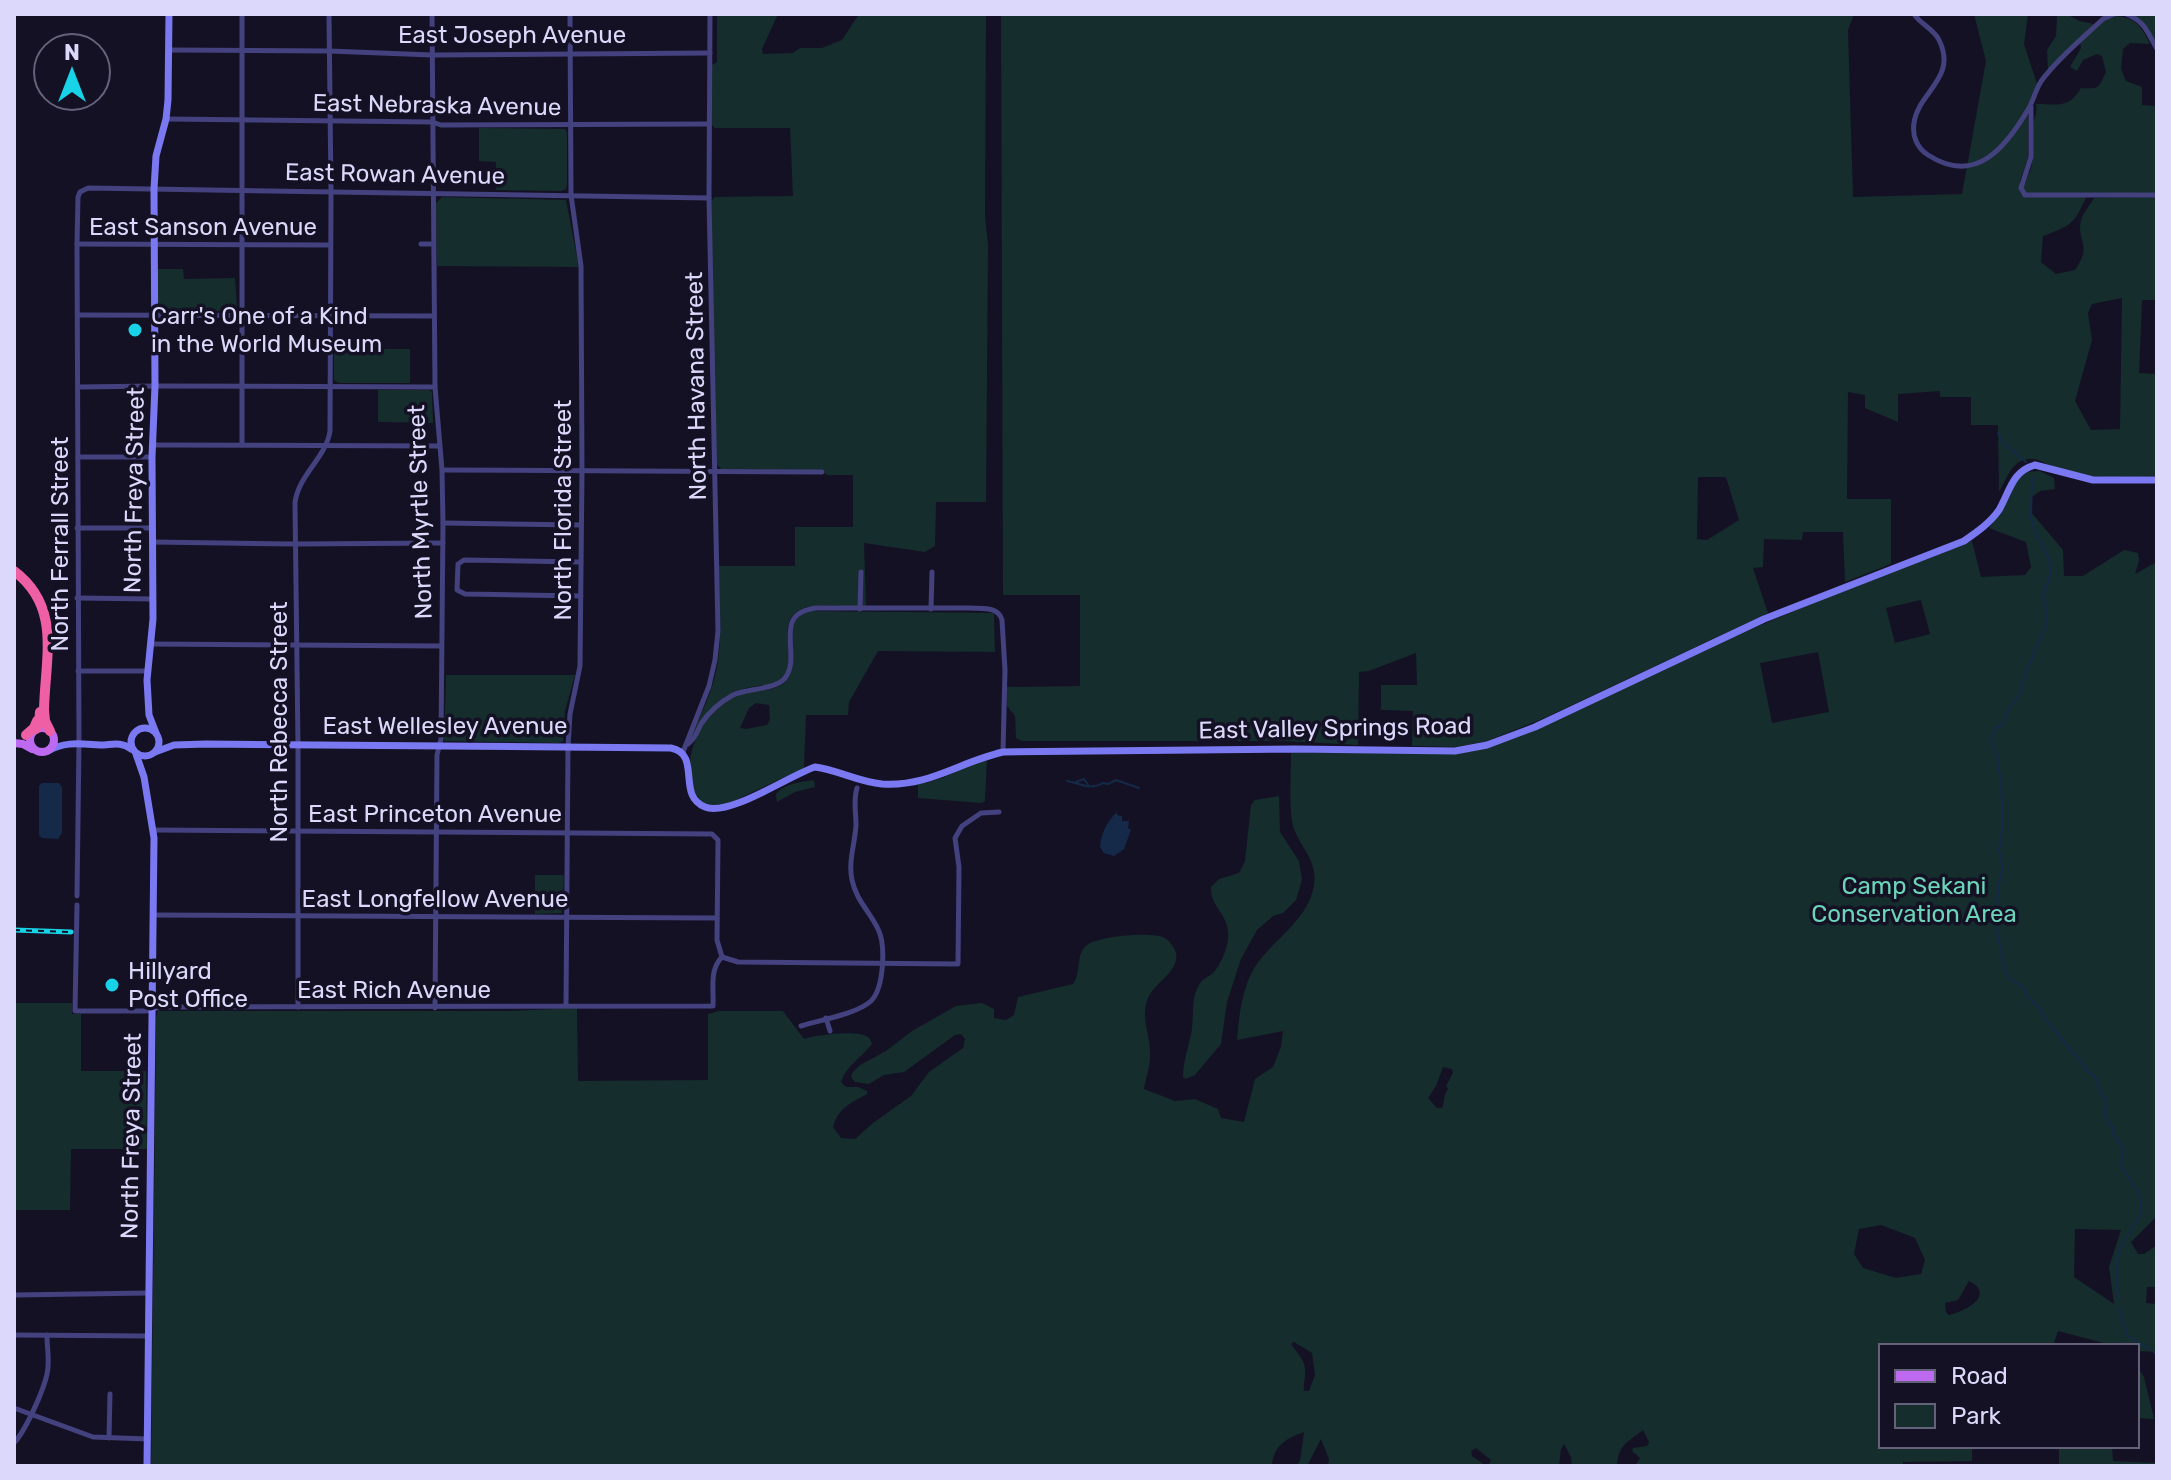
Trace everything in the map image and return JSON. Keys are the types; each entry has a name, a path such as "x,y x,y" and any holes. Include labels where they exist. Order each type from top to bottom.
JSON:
{"highway":[{"path":"14,574 34,597 42,616 41,704 39,720 32,732"},
{"path":"14,574 33,590 45,612 44,716 51,732"}],"main road":[{"path":"43,728 51,732 54,743 48,751 41,753 14,740 43,728"},
{"path":"32,732 29,739 35,750"}],"street":[{"name":"North Freya Street","path":"136,731 143,720 153,628 154,189 156,156 166,119 170,79 169,14"},
{"path":"242,14 242,445"},
{"path":"326,446 330,431 331,386 329,14"},
{"name":"North Myrtle Street","path":"432,14 435,387 443,523 435,1008"},
{"name":"North Florida Street","path":"566,1005 568,747 570,714 580,666 582,471 581,266 571,195 570,14"},
{"name":"North Havana Street","path":"683,752 707,694 717,644 717,500 708,124 710,14"},
{"path":"1914,14 1936,34 1943,51 1940,78 1919,109 1913,127 1915,139 1924,152 1962,167 1988,158 2005,143 2031,106 2041,81 2103,19 2114,14"},
{"path":"2126,14 2145,25 2157,49"},
{"name":"East Joseph Avenue","path":"170,50 432,55 710,53"},
{"path":"2031,106 2031,157 2021,188 2025,195 2157,195"},
{"name":"East Nebraska Avenue","path":"166,119 432,122 441,125 708,124"},
{"name":"East Rowan Avenue","path":"80,192 88,188 709,198"},
{"name":"North Ferrall Street","path":"77,896 77,244 80,192"},
{"name":"East Sanson Avenue","path":"77,244 330,245"},
{"path":"421,244 433,244"},
{"path":"78,315 434,316"},
{"path":"78,387 435,387"},
{"path":"152,445 439,446"},
{"name":"North Rebecca Street","path":"298,1007 296,494 326,446"},
{"path":"78,457 152,457"},
{"name":"East Valley Springs Road","path":"683,752 692,796 702,806 715,809 777,786 815,767 880,784 906,784 935,778 981,757 1003,752 1455,751 1487,745 1535,727 1764,619 1964,541 1981,530 1998,511 2013,480 2027,467 2035,465 2093,480 2157,480"},
{"path":"442,470 822,472"},
{"path":"443,523 581,525"},
{"path":"77,528 152,528"},
{"path":"152,542 443,543"},
{"path":"581,562 464,560 458,564 457,590 465,594 581,596"},
{"path":"860,609 861,572"},
{"path":"931,609 932,572"},
{"path":"77,598 153,599"},
{"path":"687,744 693,741 714,709 729,697 784,680 790,668 790,628 797,615 805,610 978,608 999,612 1002,620 1005,670 1003,752"},
{"path":"150,644 441,646"},
{"path":"78,671 148,676"},
{"name":"North Freya Street","path":"148,676 148,712 157,734"},
{"path":"48,751 79,743 114,740 148,728 157,734 159,743 154,753 142,756 123,744 79,743 62,742 51,732"},
{"path":"134,752 130,743 136,731"},
{"name":"East Wellesley Avenue","path":"157,734 169,741 206,744"},
{"name":"East Wellesley Avenue","path":"154,753 175,745 206,744 671,748 683,752"},
{"name":"North Freya Street","path":"134,752 143,773 153,830 147,1466"},
{"name":"North Freya Street","path":"149,806 147,768 154,753"},
{"path":"801,1026 861,1008 869,1003 878,989 882,962 881,936 861,904 852,881 857,788"},
{"path":"717,918 717,940 722,957 738,962 958,964 959,867 955,838 962,826 981,813 999,812"},
{"name":"East Princeton Avenue","path":"153,830 712,834 718,840 717,918"},
{"name":"East Rich Avenue","path":"77,905 75,1011 146,1011 161,1007 713,1006 714,969 722,957"},
{"name":"East Longfellow Avenue","path":"154,915 717,918"},
{"path":"826,1018 830,1031"},
{"path":"14,1295 149,1293"},
{"path":"14,1335 149,1336"},
{"path":"15,1442 23,1432 43,1386 48,1368 47,1335"},
{"path":"109,1438 110,1394"},
{"path":"14,1408 93,1437 148,1439"}],"green space":[{"path":"717,14 778,14 762,49 763,54 822,48 842,40 859,14 986,14 986,502 936,502 935,546 925,552 864,543 866,608 818,606 804,608 794,614 788,631 789,663 780,680 740,690 723,699 690,738 709,695 717,666 720,638 719,566 795,566 795,527 853,527 853,475 827,475 822,471 721,469 716,463 711,201 715,197 793,196 790,128 715,128 711,124 710,66 717,62"},
{"path":"1001,14 1854,14 1848,30 1853,197 1962,194 1986,61 1974,14 2028,14 2024,44 2037,84 2028,106 2028,158 2020,181 2023,196 2086,197 2070,223 2043,236 2041,262 2056,274 2075,270 2083,254 2081,220 2094,198 2157,197 2157,300 2142,300 2139,373 2157,374 2157,476 2085,476 2027,459 2014,467 1999,492 1998,425 1971,425 1971,397 1940,397 1940,391 1898,394 1898,422 1865,408 1865,395 1848,392 1847,499 1891,499 1891,564 1845,582 1843,532 1803,532 1802,540 1764,539 1763,567 1753,568 1768,613 1540,720 1487,741 1456,747 1412,746 1413,711 1381,710 1381,685 1417,685 1416,653 1359,672 1358,745 1284,741 1022,741 1016,738 1015,716 1007,706 1007,687 1080,686 1080,595 1003,595","holes":["2122,298 2120,429 2091,430 2075,401 2092,340 2088,313 2092,304","1698,477 1726,477 1739,520 1707,540 1697,539"]},
{"path":"2067,14 2094,24 2048,70 2047,50 2056,36 2057,15"},
{"path":"2131,14 2157,14 2157,44 2145,24"},
{"path":"2115,16 2128,18 2137,24 2150,44 2130,43 2123,49 2121,69 2126,81 2142,87 2142,105 2157,106 2157,193 2027,194 2023,188 2032,163 2031,130 2036,104 2062,104 2072,99 2081,88 2100,85 2106,72 2102,56 2097,54 2083,60 2077,71 2070,67 2081,48 2080,42 2104,20"},
{"path":"479,128 565,129 566,189 496,190 496,162 479,161"},
{"path":"442,197 566,200 579,267 437,266 436,203"},
{"path":"157,269 183,269 184,279 235,278 237,307 233,311 161,312 157,308"},
{"path":"334,349 410,349 410,383 339,383 334,380"},
{"path":"378,390 429,390 432,392 433,423 378,422"},
{"name":"Camp Sekani Conservation Area","path":"2040,471 2054,478 2055,489 2040,491 2032,497 2031,512 2063,550 2064,576 2083,576 2124,550 2138,553 2135,574 2157,562 2156,1217 2131,1242 2138,1254 2144,1254 2157,1245 2157,1287 2147,1287 2146,1303 2157,1304 2157,1352 2139,1351 2139,1344 2107,1344 2058,1331 2054,1344 1879,1344 1879,1448 1972,1448 1972,1461 1903,1462 1903,1466 1635,1466 1640,1458 1632,1451 1633,1448 1647,1446 1649,1442 1643,1430 1622,1449 1617,1466 1572,1466 1564,1444 1559,1466 1488,1466 1491,1460 1476,1448 1471,1451 1472,1456 1486,1466 1328,1466 1329,1459 1321,1439 1307,1466 1295,1466 1300,1461 1304,1432 1282,1444 1275,1453 1272,1466 151,1466 158,1011 510,1011 577,1008 578,1081 708,1080 708,1014 719,1011 783,1011 804,1039 848,1033 864,1035 870,1040 872,1044 841,1082 846,1087 867,1091 867,1094 842,1111 833,1127 841,1138 855,1139 911,1096 929,1072 963,1048 965,1039 961,1034 955,1035 904,1072 884,1075 869,1084 855,1082 851,1077 860,1065 956,1006 982,1003 994,1009 994,1018 1006,1020 1014,1015 1018,997 1073,984 1081,953 1087,945 1113,937 1149,935 1169,941 1176,959 1174,966 1151,992 1146,1005 1150,1057 1144,1089 1175,1101 1195,1099 1218,1109 1221,1118 1244,1122 1255,1079 1273,1067 1283,1031 1237,1040 1245,990 1258,963 1302,914 1315,879 1311,861 1292,821 1291,753 1469,752 1515,738 1728,639 1972,541 1981,577 2025,575 2031,567 2026,542 1989,528 2004,507 2013,485 2023,472","holes":["1921,600 1930,634 1895,643 1886,608","1818,652 1829,712 1772,723 1760,663","1443,1067 1452,1069 1442,1108 1437,1108 1428,1098","1881,1225 1915,1238 1925,1260 1921,1274 1896,1278 1863,1268 1854,1254 1859,1229","2075,1229 2121,1230 2109,1267 2114,1304 2074,1277","1969,1281 1977,1286 1980,1292 1976,1302 1949,1315 1945,1303 1958,1300","1294,1342 1312,1353 1315,1375 1309,1391 1304,1391 1305,1366 1291,1344"]},
{"path":"809,611 994,613 995,652 878,651 849,702 848,715 806,715 804,768 725,805 705,805 694,791 690,775 692,751 700,729 715,710 733,697 771,689 785,682 789,675 791,635 799,617","holes":["756,703 769,705 770,720 767,725 740,728 749,708"]},
{"path":"446,675 575,675 565,711 563,741 444,741"},
{"path":"987,758 985,801 918,798 918,784 945,777"},
{"path":"814,780 815,787 795,792 777,802 776,794 784,787"},
{"path":"1279,796 1280,832 1299,861 1302,880 1296,900 1257,930 1241,959 1227,1002 1221,1044 1195,1075 1186,1079 1183,1071 1195,995 1200,983 1219,965 1228,938 1226,923 1214,901 1211,887 1219,879 1239,873 1245,861 1251,805 1255,800"},
{"path":"535,875 564,875 562,913 535,914"},
{"path":"14,1003 72,1003 72,1014 81,1014 81,1071 146,1071 147,1149 71,1149 70,1210 14,1210"},
{"path":"2139,1370 2144,1377 2154,1419 2139,1418"},
{"path":"2059,1448 2112,1448 2113,1461 2157,1463 2157,1466 2059,1466"}],"water":[{"path":"42,783 59,783 62,787 62,833 58,839 39,835 39,786"},
{"path":"1117,812 1122,816 1122,821 1129,821 1128,828 1131,830 1124,849 1114,856 1104,853 1100,847 1105,828"}],"waterway":[{"path":"1998,433 2003,442 2026,462"},
{"path":"1997,758 1991,740 2020,694 2046,625 2043,594 2051,568 2031,518 2032,477"},
{"path":"1998,760 2002,797 1999,851 2003,869 1996,912 2005,971 2010,979 2024,988 2027,996 2095,1077 2106,1099 2104,1112 2114,1129 2113,1135 2123,1148 2120,1165 2141,1202 2140,1214 2118,1255 2118,1299"},
{"path":"1076,782 1084,779 1089,786"},
{"path":"1067,781 1094,786 1116,780 1139,788"},
{"path":"2119,1309 2127,1336 2150,1349"},
{"path":"2154,1352 2157,1355"}],"railway":[{"path":"14,930 71,932"}],"place":[{"name":"Carr's One of a Kind in the World Museum","path":"135,330"},
{"name":"Hillyard Post Office","path":"112,985"}]}
